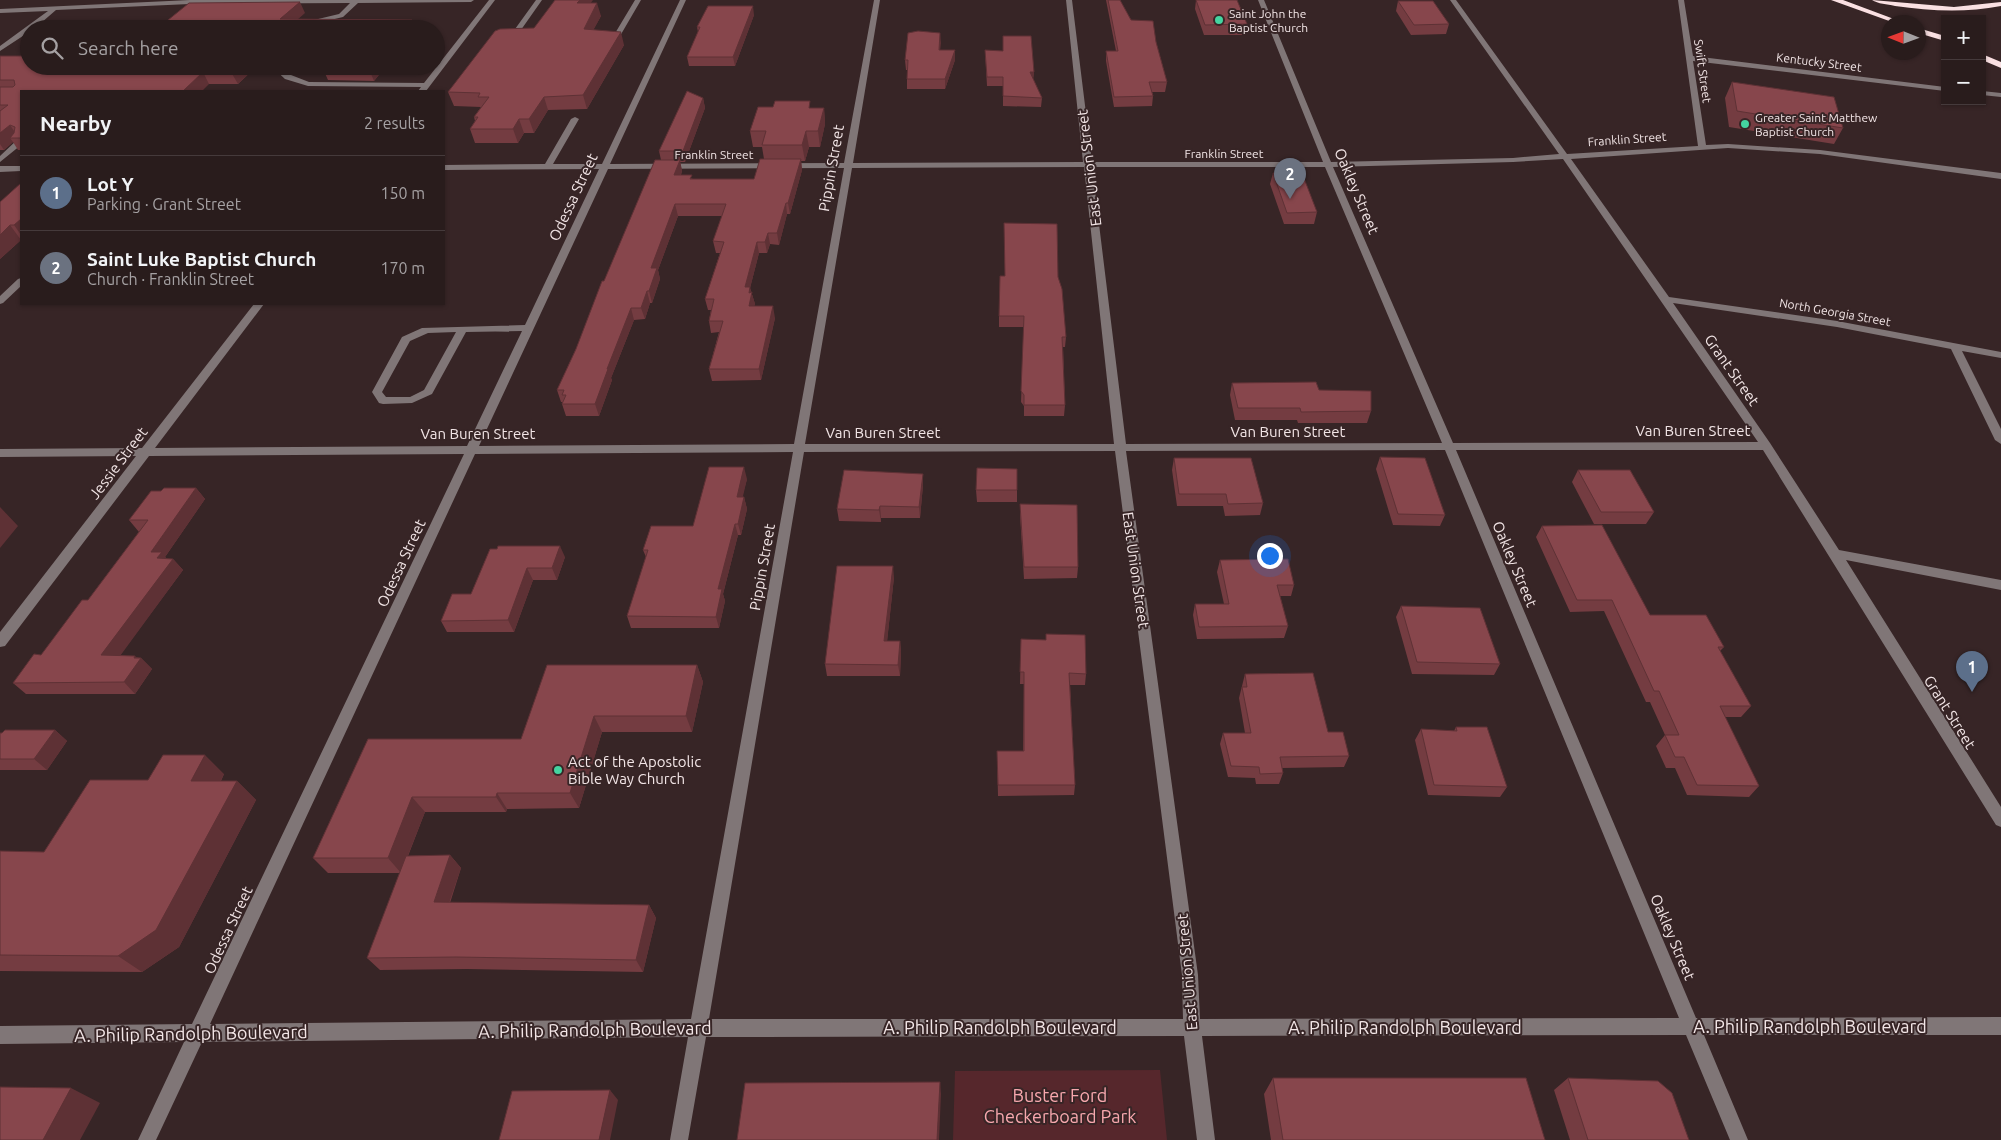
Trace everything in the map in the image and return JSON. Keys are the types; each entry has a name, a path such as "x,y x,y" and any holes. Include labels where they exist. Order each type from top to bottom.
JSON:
{"highway":[{"path":"1826,0 1881,17"},
{"path":"1835,0 1870,13"},
{"path":"1876,0 1908,5 1956,8 2001,4"},
{"path":"1926,33 1941,38"},
{"path":"1986,56 2001,60"},
{"path":"1986,57 2001,65"}],"street":[{"path":"0,11 54,10 190,2 471,0"},
{"path":"445,62 492,0"},
{"path":"514,36 539,0"},
{"path":"618,35 638,0"},
{"name":"Odessa Street","path":"147,1140 683,0"},
{"name":"Pippin Street","path":"679,1140 877,0"},
{"name":"East Union Street","path":"1069,0 1120,448 1190,975 1192,1027 1206,1140"},
{"name":"Oakley Street","path":"1261,0 1740,1140"},
{"name":"Grant Street","path":"1453,0 1565,156 1765,446 1836,554 1956,751 2001,820"},
{"name":"Swift Street","path":"1681,0 1702,146"},
{"path":"321,20 341,16 356,1"},
{"path":"41,20 54,10"},
{"path":"0,49 20,35"},
{"name":"Kentucky Street","path":"1690,58 1941,89"},
{"path":"284,75 288,78 308,84 425,88 435,75"},
{"path":"1986,94 2001,96"},
{"path":"548,166 575,119"},
{"path":"0,160 20,142"},
{"name":"Franklin Street","path":"445,167 1329,165 1504,160 1702,146 1754,147 1820,152 2001,176"},
{"path":"0,170 20,170"},
{"path":"0,301 20,282"},
{"name":"North Georgia Street","path":"1664,299 1837,324 2001,355"},
{"name":"Jessie Street","path":"0,642 258,305"},
{"path":"463,329 428,392 412,400 383,402 377,392 406,339 426,330 463,329 529,328"},
{"path":"1955,346 2001,440"},
{"name":"Van Buren Street","path":"0,453 473,449 1765,446"},
{"path":"1836,554 2001,585"},
{"name":"A. Philip Randolph Boulevard","path":"0,1035 699,1028 2001,1026"}],"green space":[{"name":"Buster Ford Checkerboard Park","path":"1160,1070 1167,1140 953,1140 955,1071"}],"building":[{"path":"555,0 580,0 577,3 597,3 584,29 621,32 583,95 544,97 529,119 519,119 513,129 470,129 478,117 474,117 489,97 478,97 480,93 448,92 495,31 500,29 534,28"},
{"path":"1108,0 1120,0 1131,20 1153,21 1156,42 1167,82 1149,82 1153,96 1114,97 1106,51 1118,51"},
{"path":"1196,0 1237,0 1247,24 1205,25"},
{"path":"1398,1 1433,1 1449,24 1414,25"},
{"path":"300,2 280,19 412,20 168,20 189,3"},
{"path":"708,6 753,6 733,57 687,57 700,27 697,27"},
{"path":"918,31 940,33 939,50 955,50 945,79 907,79 908,60 905,60 908,33"},
{"path":"1003,36 1031,36 1034,72 1030,72 1042,98 1003,96 1003,77 987,77 985,50 1003,51"},
{"path":"0,56 20,56 20,75 200,75 184,90 20,90 20,138 10,138 14,133 15,127 10,125 0,133 0,111 8,105 0,105 0,87 13,87 15,85 14,80 0,80"},
{"path":"1732,82 1834,97 1843,128 1737,111"},
{"path":"687,91 703,98 683,151 659,151"},
{"path":"775,101 810,101 809,108 824,108 818,131 806,131 802,145 762,145 766,131 750,131 758,107 773,107"},
{"path":"760,159 801,159 777,233 768,233 765,242 757,242 745,287 750,287 749,293 752,292 749,306 773,306 759,369 709,369 723,321 709,321 714,299 705,299 724,242 713,241 726,204 675,204 651,268 657,268 649,291 647,291 641,308 631,308 595,404 562,404 566,395 562,395 564,390 557,390 655,160 680,160 674,175 692,175 690,179 754,179"},
{"path":"1273,173 1302,173 1317,212 1287,213"},
{"path":"20,184 20,220 14,225 10,225 0,235 0,202"},
{"path":"1004,223 1057,224 1058,277 1062,289 1066,337 1062,337 1065,405 1024,405 1024,395 1021,391 1024,316 999,316 1000,276 1005,276"},
{"path":"1316,382 1319,390 1371,391 1371,411 1301,412 1300,408 1238,408 1232,383"},
{"path":"1380,457 1425,458 1445,515 1398,514"},
{"path":"1174,458 1251,458 1263,503 1228,504 1226,494 1179,494"},
{"path":"709,467 744,467 737,497 744,497 738,524 735,524 718,589 722,589 716,617 627,616 648,550 643,550 651,526 693,526"},
{"path":"977,468 1017,469 1017,490 976,490"},
{"path":"844,470 923,474 919,507 880,506 879,510 837,509"},
{"path":"1578,470 1630,470 1654,512 1601,512"},
{"path":"164,488 196,488 151,552 162,552 157,558 173,559 101,655 135,656 134,658 141,658 124,682 13,683 34,654 41,655 82,600 88,600 148,520 129,520 151,491 161,491"},
{"path":"1020,504 1077,505 1078,567 1024,567"},
{"path":"1602,525 1650,615 1706,615 1724,647 1718,647 1751,706 1720,706 1759,786 1697,785 1684,757 1675,757 1665,735 1679,735 1659,691 1654,691 1612,600 1577,600 1542,526"},
{"path":"498,546 560,546 552,568 527,568 508,620 441,621 452,594 471,594 490,549 497,549"},
{"path":"1288,559 1294,585 1277,585 1288,626 1199,627 1195,604 1229,604 1220,560"},
{"path":"837,566 893,566 884,641 900,641 898,665 825,664"},
{"path":"1401,606 1480,608 1500,664 1417,662"},
{"path":"1046,634 1085,635 1086,674 1069,673 1075,785 998,785 997,751 1024,751 1024,672 1020,672 1021,639 1046,640"},
{"path":"547,665 697,665 686,716 594,716 570,793 497,793 496,797 412,797 388,858 313,858 368,739 521,739"},
{"path":"1313,673 1328,732 1343,732 1349,756 1280,757 1283,773 1260,774 1259,767 1231,766 1223,733 1251,733 1242,687 1247,687 1245,674"},
{"path":"1456,727 1487,727 1507,787 1434,785 1421,729 1457,731"},
{"path":"5,730 55,730 34,759 0,759 0,733"},
{"path":"163,755 205,755 191,781 237,781 156,930 118,956 0,955 0,851 44,852 90,780 148,780"},
{"path":"450,855 434,902 649,905 636,960 456,957 367,958 406,856"},
{"path":"1273,1078 1526,1078 1545,1140 1283,1140"},
{"path":"1568,1078 1658,1081 1672,1093 1689,1140 1588,1140"},
{"path":"940,1082 937,1140 737,1140 745,1083"},
{"path":"0,1087 71,1088 43,1140 0,1140"},
{"path":"610,1090 599,1140 499,1140 512,1091"}],"place":[{"name":"Saint John the Baptist Church","path":"1219,20"},
{"name":"Greater Saint Matthew Baptist Church","path":"1745,124"},
{"name":"Saint Luke Baptist Church","path":"1290,199"},
{"name":"Lot Y","path":"1972,692"},
{"name":"Act of the Apostolic Bible Way Church","path":"558,770"}]}
